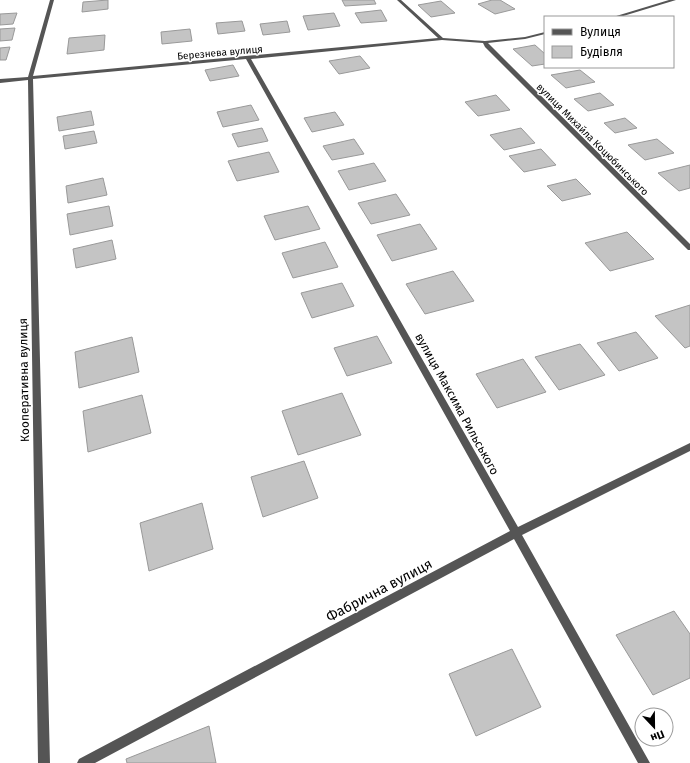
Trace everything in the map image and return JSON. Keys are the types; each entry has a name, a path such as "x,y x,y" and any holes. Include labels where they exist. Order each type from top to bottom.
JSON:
{"street":[{"name":"Кооперативна вулиця","path":"44,763 30,78 52,0"},
{"path":"399,0 442,38"},
{"path":"618,16 674,0"},
{"name":"Березнева вулиця","path":"0,81 442,38 485,42 525,38 544,33"},
{"name":"вулиця Михайла Коцюбинського","path":"485,42 690,248"},
{"name":"вулиця Максима Рильського","path":"248,58 644,763"},
{"name":"Фабрична вулиця","path":"83,763 516,533 690,447"}],"building":[{"path":"108,0 108,9 82,12 83,2"},
{"path":"342,0 374,0 376,4 345,6"},
{"path":"492,0 500,0 515,9 495,14 478,4"},
{"path":"441,1 455,13 431,17 418,5"},
{"path":"381,10 387,21 361,23 355,13"},
{"path":"17,13 13,24 0,25 0,14"},
{"path":"334,13 340,26 308,30 303,16"},
{"path":"242,21 245,31 218,34 216,23"},
{"path":"287,21 290,32 263,35 260,24"},
{"path":"15,28 12,40 0,41 0,29"},
{"path":"190,29 192,41 162,44 161,32"},
{"path":"105,35 104,50 67,54 69,38"},
{"path":"535,45 544,53 544,64 532,66 513,49"},
{"path":"10,47 6,60 0,60 0,48"},
{"path":"360,56 370,68 339,74 329,61"},
{"path":"233,65 239,76 210,81 205,70"},
{"path":"580,70 595,82 566,88 551,75"},
{"path":"600,93 614,105 588,111 574,99"},
{"path":"496,95 510,110 478,116 465,102"},
{"path":"251,105 259,120 223,127 217,112"},
{"path":"91,111 94,125 59,131 57,117"},
{"path":"335,112 344,125 312,132 304,118"},
{"path":"625,118 637,128 615,133 604,123"},
{"path":"262,128 268,141 238,147 232,134"},
{"path":"521,128 535,143 504,150 490,135"},
{"path":"94,131 97,143 65,149 63,136"},
{"path":"354,139 364,154 332,160 323,146"},
{"path":"657,139 674,153 645,160 628,145"},
{"path":"541,149 556,165 524,172 509,156"},
{"path":"269,152 279,172 237,181 228,161"},
{"path":"374,163 386,181 349,190 338,171"},
{"path":"690,165 690,188 679,191 658,173"},
{"path":"103,178 107,195 68,203 66,186"},
{"path":"576,179 591,194 562,201 547,186"},
{"path":"396,194 410,215 371,224 358,203"},
{"path":"109,206 113,226 70,235 67,214"},
{"path":"308,206 320,229 275,240 264,216"},
{"path":"420,224 437,249 392,261 377,235"},
{"path":"627,232 654,259 610,271 585,243"},
{"path":"112,240 116,259 76,268 73,249"},
{"path":"325,242 338,267 293,278 282,253"},
{"path":"453,271 474,301 425,314 406,284"},
{"path":"342,283 354,306 312,318 301,293"},
{"path":"690,305 690,346 685,348 655,316"},
{"path":"636,332 658,358 619,371 597,343"},
{"path":"377,336 392,363 347,376 334,348"},
{"path":"132,337 139,372 79,388 75,352"},
{"path":"580,344 605,375 559,390 535,357"},
{"path":"523,359 546,392 497,408 476,374"},
{"path":"342,393 361,435 298,455 282,411"},
{"path":"142,395 151,433 88,452 83,411"},
{"path":"304,461 318,498 263,517 251,477"},
{"path":"202,503 213,549 149,571 140,523"},
{"path":"674,611 690,634 690,678 653,695 616,635"},
{"path":"512,649 541,707 476,736 449,674"},
{"path":"209,726 216,763 127,763 126,759"}]}
